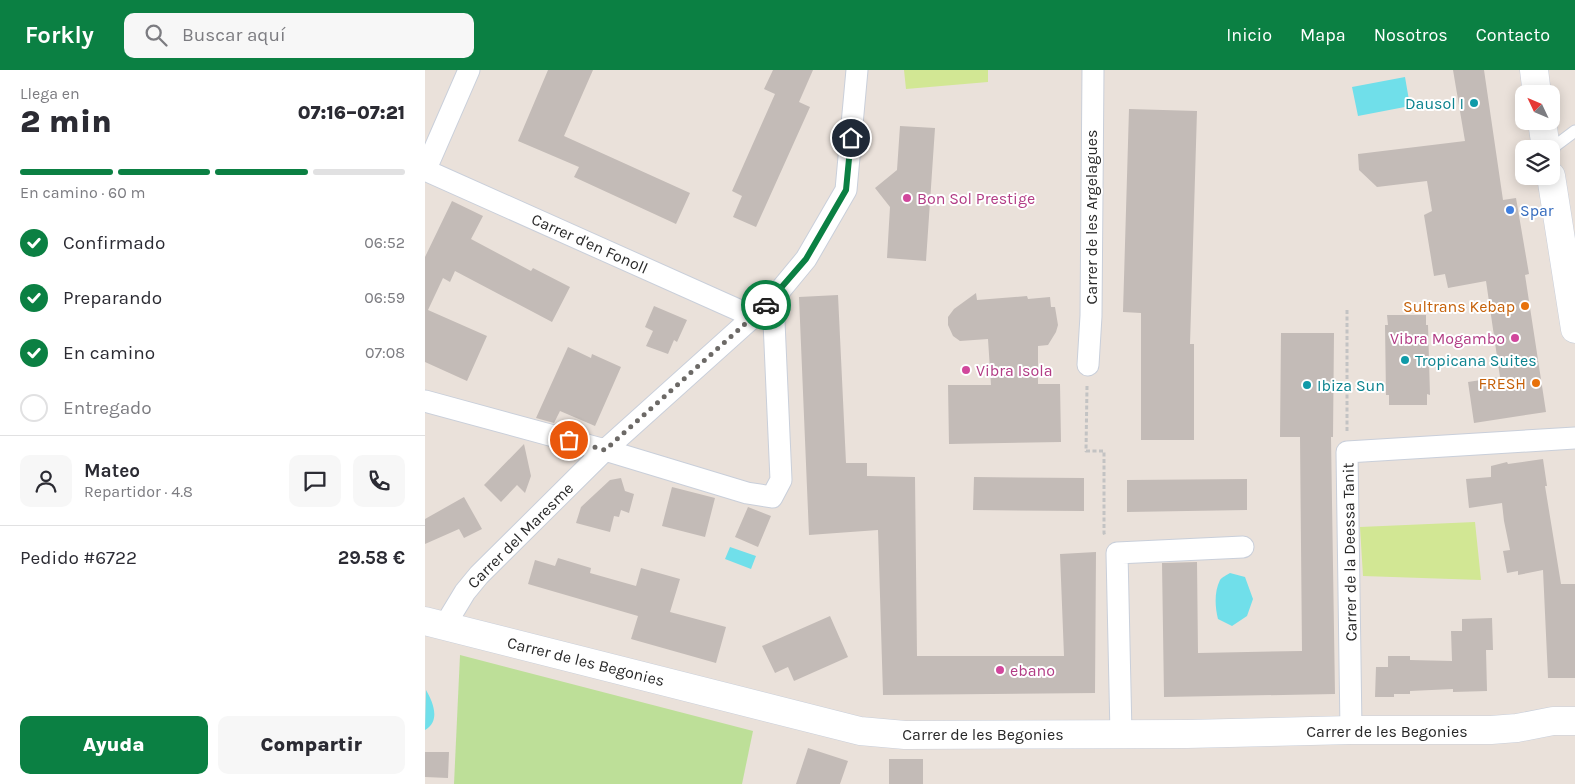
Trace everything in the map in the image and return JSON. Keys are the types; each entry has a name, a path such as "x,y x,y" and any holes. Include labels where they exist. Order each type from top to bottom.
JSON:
{"street":[{"path":"425,170 469,70"},
{"name":"Carrer del Maresme","path":"435,623 479,575 605,450 773,299 806,259 846,190 857,70"},
{"name":"Carrer de les Argelagues","path":"1088,365 1091,316 1093,70"},
{"path":"1533,70 1536,85"},
{"name":"Carrer d'en Fonoll","path":"425,170 754,317"},
{"path":"1553,185 1570,271 1575,329"},
{"path":"425,401 605,450 747,493 771,497 781,480 773,299"},
{"name":"Carrer de la Deessa Tanit","path":"1351,730 1347,452 1406,453 1575,438"},
{"path":"1121,734 1117,553 1243,547"},
{"name":"Carrer de les Begonies","path":"435,623 859,730 905,735 1491,730 1564,721"},
{"path":"1564,721 1575,704"}],"lane":[{"path":"1560,142 1575,131"}],"path":[{"path":"1347,310 1347,452"},
{"path":"1087,396 1086,451 1104,451 1104,533"}],"green space":[{"path":"904,70 988,70 988,82 906,89"},
{"path":"1475,522 1481,580 1363,576 1360,527"},
{"path":"460,655 753,731 742,784 454,784"}],"water":[{"path":"1405,77 1410,106 1358,116 1352,87"},
{"path":"730,547 756,556 751,569 725,559"},
{"path":"1230,573 1245,577 1253,599 1247,616 1232,626 1218,619 1216,605 1216,594 1220,580"},
{"path":"426,690 433,706 434,717 433,722 425,730"}],"building":[{"path":"548,70 593,70 564,136 690,193 676,224 574,177 579,167 518,141"},
{"path":"773,70 813,70 799,102 810,107 756,227 733,217 742,196 732,191 775,94 764,89"},
{"path":"1453,70 1484,70 1503,200 1516,198 1529,274 1525,275 1546,412 1474,423 1468,382 1500,377 1486,281 1448,288 1445,274 1434,276 1424,215 1432,211 1427,181 1377,187 1359,170 1358,154 1465,141"},
{"path":"1129,109 1197,111 1190,344 1194,344 1194,440 1141,440 1141,313 1123,312"},
{"name":"Bon Sol Prestige","path":"900,126 935,128 926,261 887,258 890,207 875,188 897,170"},
{"path":"452,201 483,216 471,239 531,271 533,268 570,287 552,322 455,271 450,282 443,278 428,310 487,336 467,381 425,362 425,257"},
{"path":"976,293 977,300 1027,296 1028,299 1050,297 1051,307 1055,307 1058,325 1048,345 1038,346 1038,384 1060,384 1061,442 949,444 948,385 991,385 988,339 960,341 953,336 948,325 948,317 954,309"},
{"path":"838,295 846,463 867,463 867,476 915,477 917,656 1064,656 1060,554 1096,552 1095,693 883,695 878,530 809,535 799,297"},
{"path":"654,306 687,320 677,342 674,340 668,354 646,346 653,331 645,327"},
{"name":"Tropicana Suites","path":"1387,315 1426,315 1430,395 1427,394 1427,405 1389,405 1389,395 1386,395 1385,325 1388,325"},
{"path":"1281,333 1334,333 1333,437 1331,437 1335,694 1164,697 1162,563 1197,562 1198,653 1302,651 1300,437 1280,437"},
{"path":"568,347 591,358 592,354 621,367 595,426 560,411 554,423 536,418"},
{"path":"524,444 531,476 525,493 517,485 501,502 484,485"},
{"path":"1543,459 1547,486 1545,486 1561,584 1575,584 1575,678 1548,678 1543,570 1518,575 1518,571 1507,573 1503,551 1510,550 1502,503 1469,508 1466,479 1491,477 1491,466 1507,462 1508,464"},
{"path":"974,477 1084,478 1084,511 973,510"},
{"path":"621,478 625,491 634,494 629,513 621,510 619,517 614,516 610,532 576,523 581,507 610,480"},
{"path":"1247,479 1247,510 1127,512 1127,480"},
{"path":"672,487 715,498 705,537 662,526"},
{"path":"464,497 482,529 464,538 459,529 425,544 425,519"},
{"path":"748,507 771,516 758,547 735,537"},
{"path":"558,558 591,568 590,573 636,586 641,568 680,579 670,612 726,627 716,663 631,639 638,616 528,584 535,560 555,566"},
{"path":"830,616 848,657 794,681 788,667 775,673 762,646"},
{"path":"1492,618 1493,650 1486,650 1487,691 1453,692 1453,689 1410,691 1410,694 1394,694 1394,697 1375,697 1376,667 1388,667 1388,656 1410,656 1410,660 1452,661 1451,631 1462,631 1462,619"},
{"path":"808,748 848,761 840,784 796,784"},
{"path":"425,752 449,752 448,778 425,777"},
{"path":"889,759 923,759 923,784 889,784"}],"way so far":[{"path":"569,440 605,450 766,305"}],"place":[{"name":"Dausol I","path":"1474,103"},
{"name":"Bon Sol Prestige","path":"907,198"},
{"name":"Spar","path":"1510,210"},
{"name":"Sultrans Kebap","path":"1525,306"},
{"name":"Vibra Mogambo","path":"1515,338"},
{"name":"Tropicana Suites","path":"1405,360"},
{"name":"Vibra Isola","path":"966,370"},
{"name":"FRESH","path":"1536,383"},
{"name":"Ibiza Sun","path":"1307,385"},
{"name":"ebano","path":"1000,670"}],"route":[{"path":"766,305 806,259 846,190 851,138"}]}
